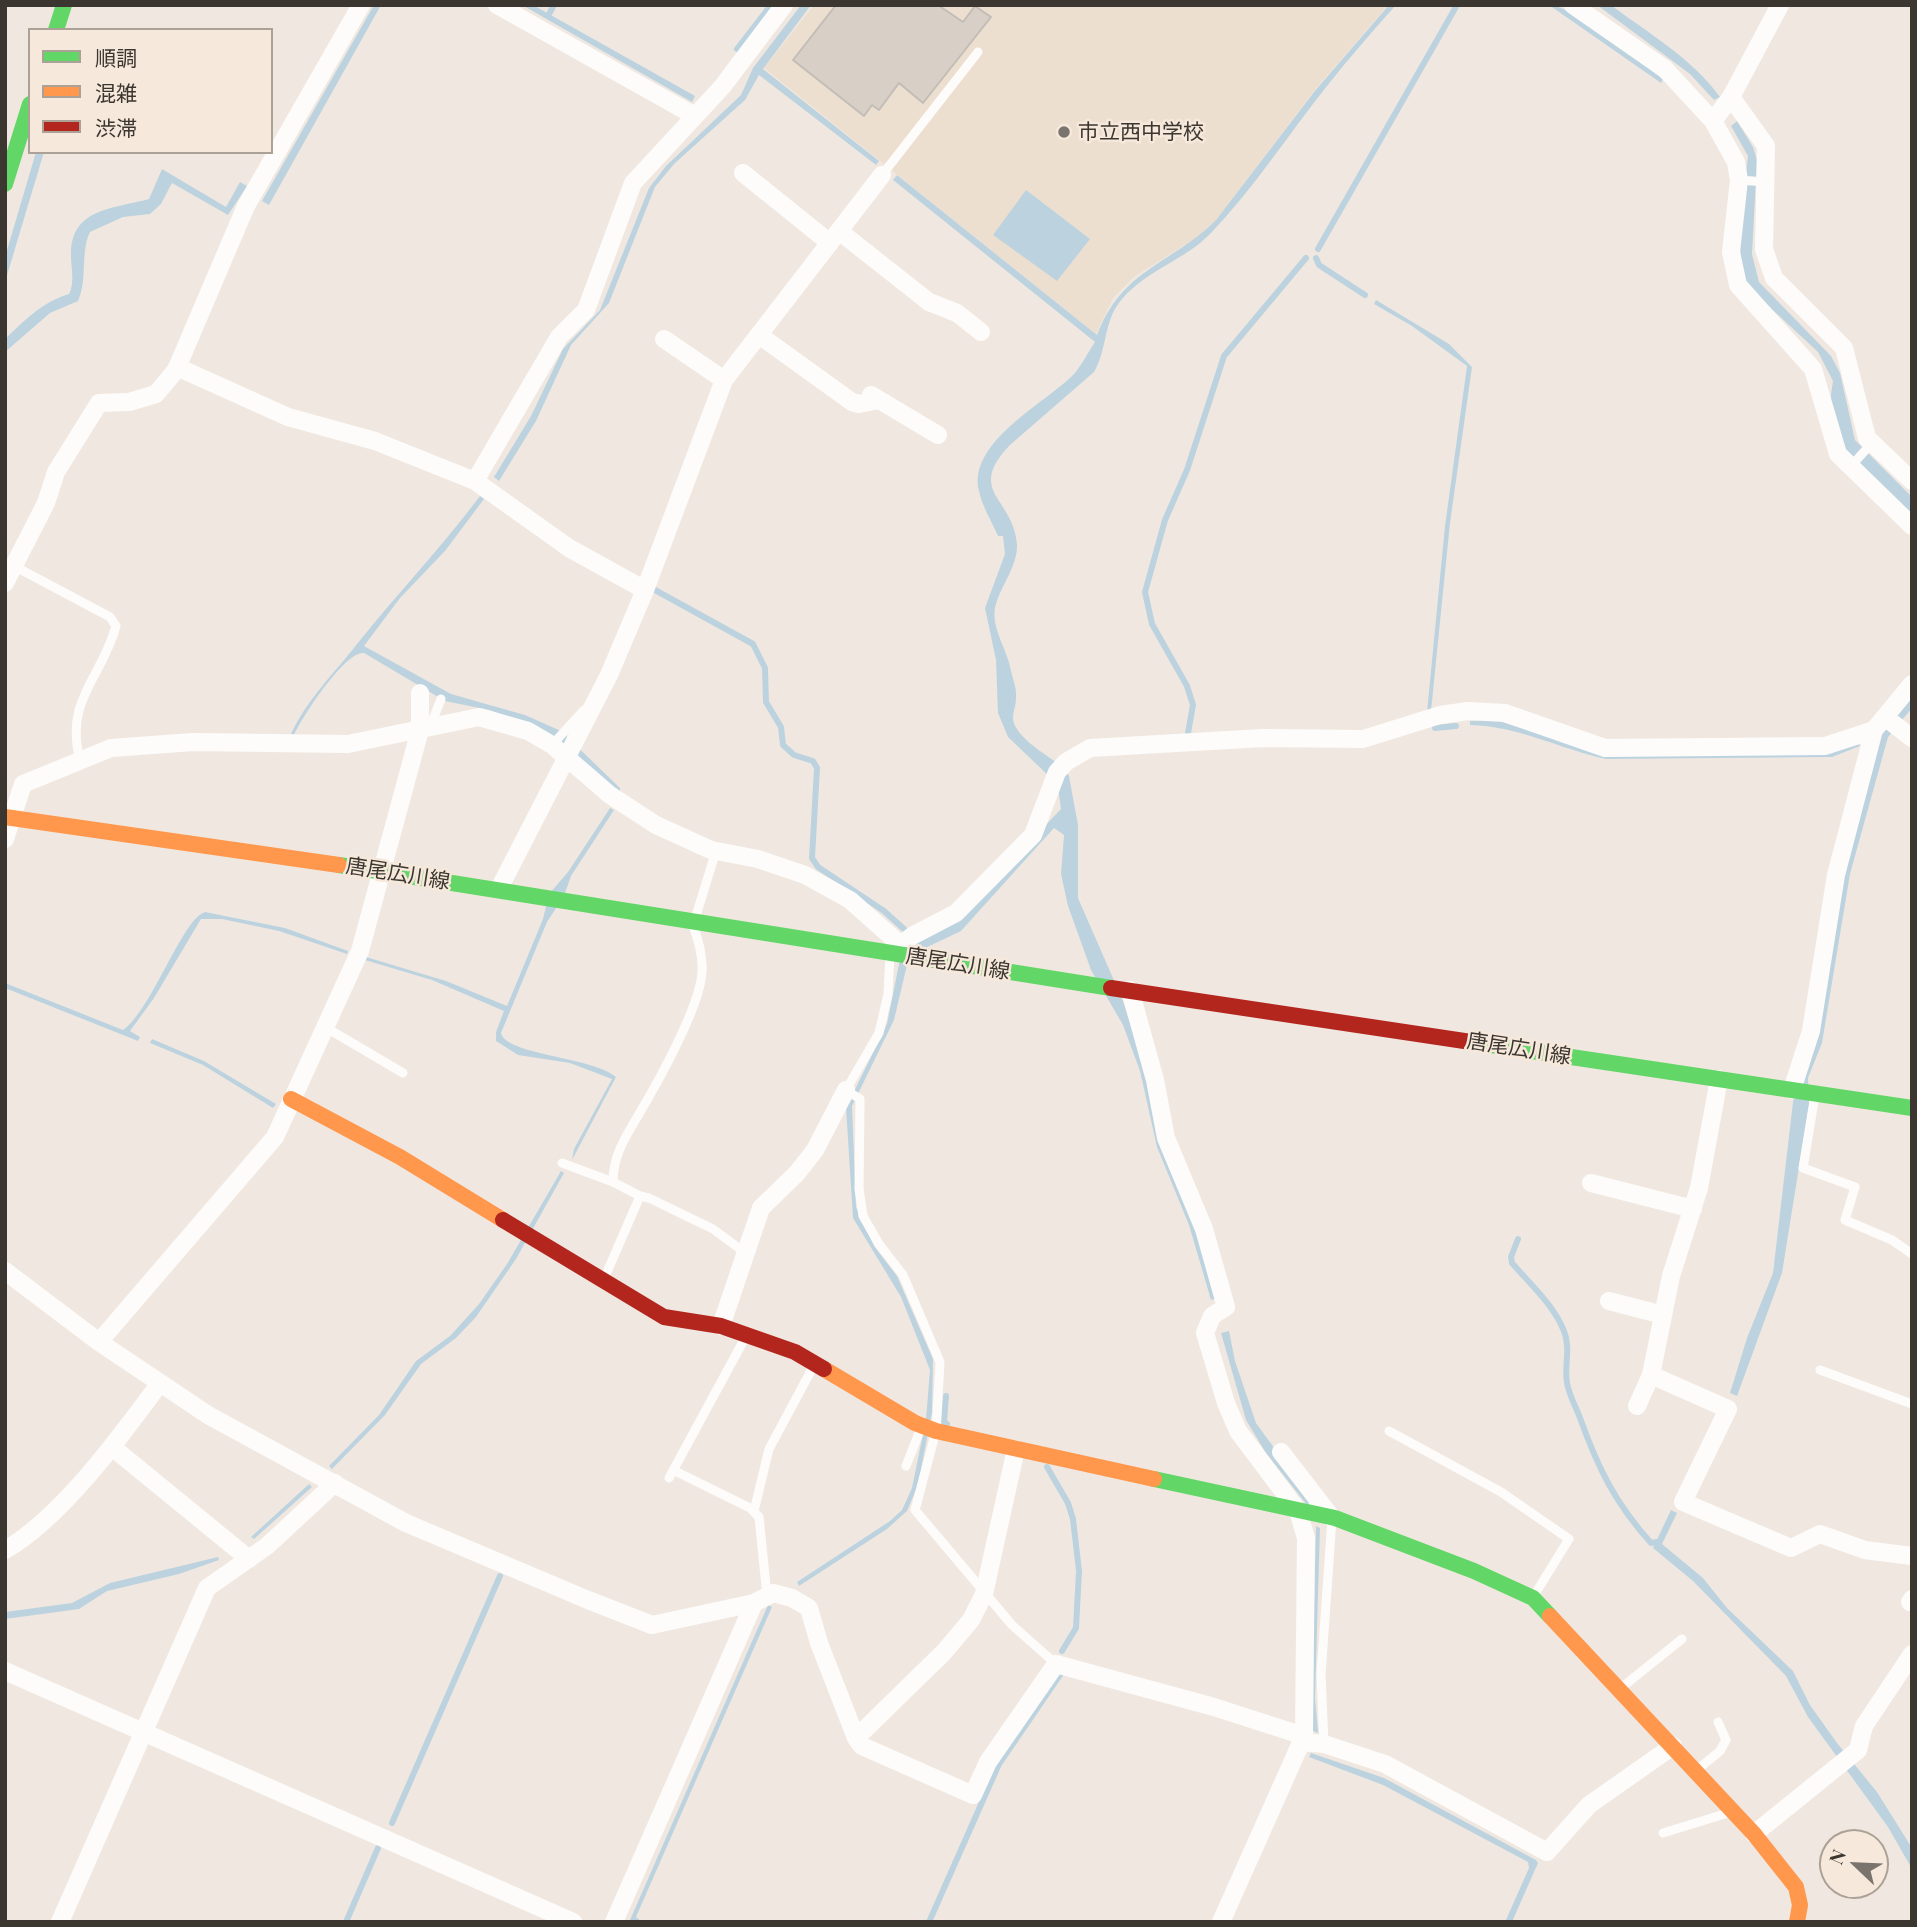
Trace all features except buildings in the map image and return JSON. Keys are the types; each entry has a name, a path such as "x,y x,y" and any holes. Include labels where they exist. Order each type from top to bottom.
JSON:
{"street":[{"path":"57,28 64,5"},
{"path":"5,583 46,503 56,472 99,403 129,402 156,394 177,368 246,206 360,5"},
{"path":"497,5 695,116"},
{"path":"475,481 559,337 586,310 633,183 722,87 784,5"},
{"path":"1573,5 1665,69 1713,121 1736,162 1739,180 1731,252 1738,285 1813,369 1838,454 1912,526"},
{"path":"1713,121 1731,97 1780,5"},
{"path":"1731,97 1766,146 1764,249 1774,278 1844,348 1867,438 1912,481"},
{"path":"5,184 28,110"},
{"path":"743,173 929,302 957,313 981,332"},
{"path":"499,889 565,745 600,692 645,590 724,380 882,175"},
{"path":"759,335 852,402 859,404 875,397 938,435"},
{"path":"664,339 724,380"},
{"path":"177,368 288,416 375,441 475,481 569,548 645,590"},
{"path":"1793,1090 1811,1031 1836,876 1880,724 1912,684"},
{"path":"99,1342 275,1137 360,951 425,729 420,693"},
{"path":"5,839 23,784 111,748 193,742 348,744 479,717 565,745 610,795 656,825 716,851 758,859 805,875 850,901 902,953 912,936 956,913 1033,835 1052,785 1063,765 1090,748 1263,738 1363,739 1440,715 1468,711 1504,713 1605,748 1825,746 1880,724 1912,738"},
{"name":"唐尾広川線","path":"10,817 210,844 1098,986 1912,1108"},
{"path":"1125,990 1155,1080 1166,1138 1205,1229 1226,1307 1212,1316 1205,1333 1226,1403 1238,1431 1298,1511 1306,1538 1302,1739 1221,1922"},
{"path":"1637,1406 1651,1375 1671,1276 1693,1209 1719,1079"},
{"path":"721,1326 761,1208 797,1174 815,1150 846,1090"},
{"path":"291,1099 400,1157 664,1317 721,1326 796,1353 929,1428 1332,1518 1474,1571 1533,1598 1754,1833 1796,1886 1800,1905 1797,1922"},
{"path":"1591,1183 1693,1209"},
{"path":"5,1271 99,1342 208,1415 406,1523 652,1625 760,1600 773,1593 792,1598 809,1608 819,1643 856,1738 862,1746 973,1795 988,1762 1055,1664 1214,1707 1302,1739 1385,1764 1547,1852 1589,1805 1673,1746"},
{"path":"1609,1301 1663,1315"},
{"path":"1651,1375 1728,1409 1683,1502 1791,1548 1820,1534 1865,1550 1912,1556"},
{"path":"5,1550 27,1538 112,1447 160,1384"},
{"path":"112,1447 249,1559"},
{"path":"856,1738 944,1653 971,1620 984,1594 1016,1449"},
{"path":"1282,1452 1332,1518"},
{"path":"60,1922 207,1588 268,1546 335,1483"},
{"path":"614,1922 760,1600"},
{"path":"1754,1833 1858,1750 1864,1726 1912,1654"},
{"path":"5,1671 573,1922"}],"lane":[{"path":"882,175 978,52"},
{"path":"1739,180 1766,182"},
{"path":"1852,466 1871,444"},
{"path":"14,566 110,617 116,626 77,716 74,737 80,761"},
{"path":"425,729 441,699"},
{"path":"613,1182 613,1169 620,1145 669,1056 695,999 702,975 702,955 693,921 716,851"},
{"path":"902,953 888,994 879,1033 846,1090 860,1099 859,1189 863,1216 879,1244 903,1275 940,1362 915,1510 1012,1625 1055,1664"},
{"path":"326,1027 402,1073"},
{"path":"1813,1093 1804,1168 1855,1187 1845,1220 1892,1240 1912,1254"},
{"path":"562,1163 613,1182 713,1229 744,1252"},
{"path":"604,1280 640,1196"},
{"path":"747,1334 671,1474 754,1511"},
{"path":"760,1600 762,1530 754,1511 769,1450 815,1364"},
{"path":"1820,1370 1912,1404"},
{"path":"906,1466 929,1428"},
{"path":"1389,1431 1502,1492 1569,1539 1533,1598"},
{"path":"1324,1745 1321,1674 1332,1518"},
{"path":"1620,1689 1682,1639"},
{"path":"1696,1771 1720,1751 1726,1740 1718,1722"},
{"path":"1663,1833 1733,1811"}],"shaded area":[{"name":"市立西中学校","path":"814,5 1388,5 1313,92 1216,220 1196,238 1135,276 1113,298 1096,334 764,68"}],"water":[{"path":"374,5 381,5 269,205 262,201"},
{"path":"522,5 533,5 695,96 692,102"},
{"path":"801,5 811,5 763,69 879,161 876,165 759,75 745,100 674,164 655,187 609,303 571,345 536,421 499,481 494,477 531,416 563,349 600,310 649,188 666,166 741,95 753,68"},
{"path":"1389,5 1396,5 1335,76 1227,216 1190,251 1143,280 1122,299 1108,325 1102,354 1094,372 1010,445 997,461 992,474 992,485 1014,528 1017,544 1015,559 995,612 997,629 1015,688 1013,721 1027,740 1066,770 1069,776 1078,825 1078,898 1123,1001 1217,1298 1211,1300 1189,1225 1157,1147 1140,1071 1123,1025 1091,970 1068,906 1061,874 1064,835 1054,828 961,931 925,948 907,965 894,1020 852,1106 856,1207 874,1246 897,1276 933,1359 932,1412 918,1485 907,1511 887,1529 799,1586 797,1582 890,1521 902,1510 912,1488 926,1419 930,1370 901,1297 853,1218 846,1108 887,1024 900,959 926,935 951,925 1061,809 1058,788 1053,780 1008,737 998,713 996,660 985,608 1005,554 1003,536 998,536 980,497 978,473 996,440 1074,374 1095,342 893,180 897,175 1097,335 1120,295 1134,281 1216,220 1314,92"},
{"path":"1549,5 1573,14 1606,36 1663,79 1661,83"},
{"path":"1597,5 1611,5 1669,47 1697,71 1720,97 1714,100 1690,74"},
{"path":"1737,121 1753,147 1757,160 1752,254 1759,282 1831,356 1840,373 1855,440 1912,497 1912,520 1849,456 1841,443 1830,401 1833,381 1818,352 1747,286 1741,268 1739,229 1748,156 1731,126"},
{"path":"35,154 43,154 5,282 5,257"},
{"path":"162,169 226,207 240,182 247,186 228,215 172,183 161,204 150,214 123,217 90,232 78,301 50,313 5,352 5,339 34,312 69,294 73,240 78,228 96,213 149,199"},
{"path":"1026,190 1090,239 1057,281 993,235"},
{"path":"1376,300 1449,344 1472,367 1450,523 1431,711 1427,712 1445,526 1467,366 1412,326 1374,304"},
{"path":"480,496 484,499 445,551 400,598 364,646 451,694 525,715 561,731 620,788 620,794 534,726 489,710 445,701 364,653 346,662 336,673 294,735 291,734 321,687"},
{"path":"1912,696 1912,708 1888,737 1850,874 1822,1043 1808,1078 1809,1105 1782,1273 1737,1396 1730,1393 1747,1338 1773,1273 1793,1102 1844,875 1882,732"},
{"path":"1496,720 1592,751 1858,742 1860,746 1832,757 1606,759 1505,729 1470,725 1470,721"},
{"path":"610,808 614,810 571,876 564,896 547,922 501,1033 506,1040 518,1046 605,1070 616,1077 572,1160 574,1149 612,1079 570,1063 518,1055 496,1041 496,1032 504,1011 432,980 365,960 366,957 446,981 507,1006 543,919 549,894 568,872"},
{"path":"205,912 285,928 348,951 347,954 279,931 222,919 201,919 154,998 130,1031 140,1037 138,1041 5,988 5,983 123,1030 145,1004 196,918"},
{"path":"152,1039 204,1061 276,1104 273,1108 203,1065 150,1043"},
{"path":"561,1171 564,1173 516,1259 476,1317 456,1338 421,1364 385,1415 332,1469 329,1466 379,1415 416,1361 450,1336 479,1304 507,1264"},
{"path":"1229,1331 1235,1361 1256,1423 1312,1500 1307,1505 1266,1453 1246,1420 1221,1333"},
{"path":"309,1484 312,1487 254,1539 251,1537"},
{"path":"1671,1510 1677,1513 1662,1544 1703,1578 1727,1608 1793,1671 1810,1705 1877,1792 1912,1848 1912,1869 1888,1827 1808,1717 1786,1676 1693,1581 1653,1548"},
{"path":"1316,1526 1320,1528 1315,1698 1318,1733 1311,1730"},
{"path":"218,1557 219,1560 179,1574 107,1591 79,1609 5,1619 5,1612 72,1603 110,1583"},
{"path":"768,1605 772,1607 636,1917 642,1922 630,1920"},
{"path":"1311,1753 1384,1778 1536,1860 1538,1863 1512,1922 1505,1922 1529,1868 1528,1862 1383,1785 1309,1757"}],"waterway":[{"path":"548,16 554,5"},
{"path":"737,49 771,5"},
{"path":"1318,249 1457,5"},
{"path":"1188,733 1193,705 1187,686 1152,624 1145,592 1165,520 1187,470 1224,356 1306,258"},
{"path":"1316,258 1319,265 1365,295"},
{"path":"655,590 753,644 765,668 766,702 781,727 783,745 794,755 813,761 817,768 812,858 818,867 884,911 904,929"},
{"path":"1435,728 1456,726"},
{"path":"1518,1239 1511,1257 1512,1263 1547,1303 1564,1331 1568,1387 1601,1469 1627,1514 1651,1543 1657,1542"},
{"path":"946,1396 944,1422 947,1424"},
{"path":"1047,1467 1068,1503 1073,1519 1079,1571 1076,1628 1062,1651"},
{"path":"392,1823 500,1576"},
{"path":"929,1922 999,1764 1062,1672"},
{"path":"346,1922 378,1848"}],"traffic: fast":[{"path":"57,28 64,5"},
{"path":"5,184 28,110"},
{"path":"339,865 1111,988"},
{"path":"1471,1042 1912,1108"},
{"path":"1154,1479 1335,1518 1474,1571 1533,1598 1550,1616"}],"traffic: slow":[{"path":"5,817 339,865"},
{"path":"291,1099 400,1157 503,1220"},
{"path":"824,1369 915,1423 936,1431 1154,1479"},
{"path":"1550,1616 1754,1834 1796,1887 1800,1905 1797,1922"}],"traffic: jam":[{"path":"1111,988 1471,1042"},
{"path":"503,1220 664,1317 721,1326 795,1352 824,1369"}],"place":[{"name":"市立西中学校","path":"1064,132"}]}
